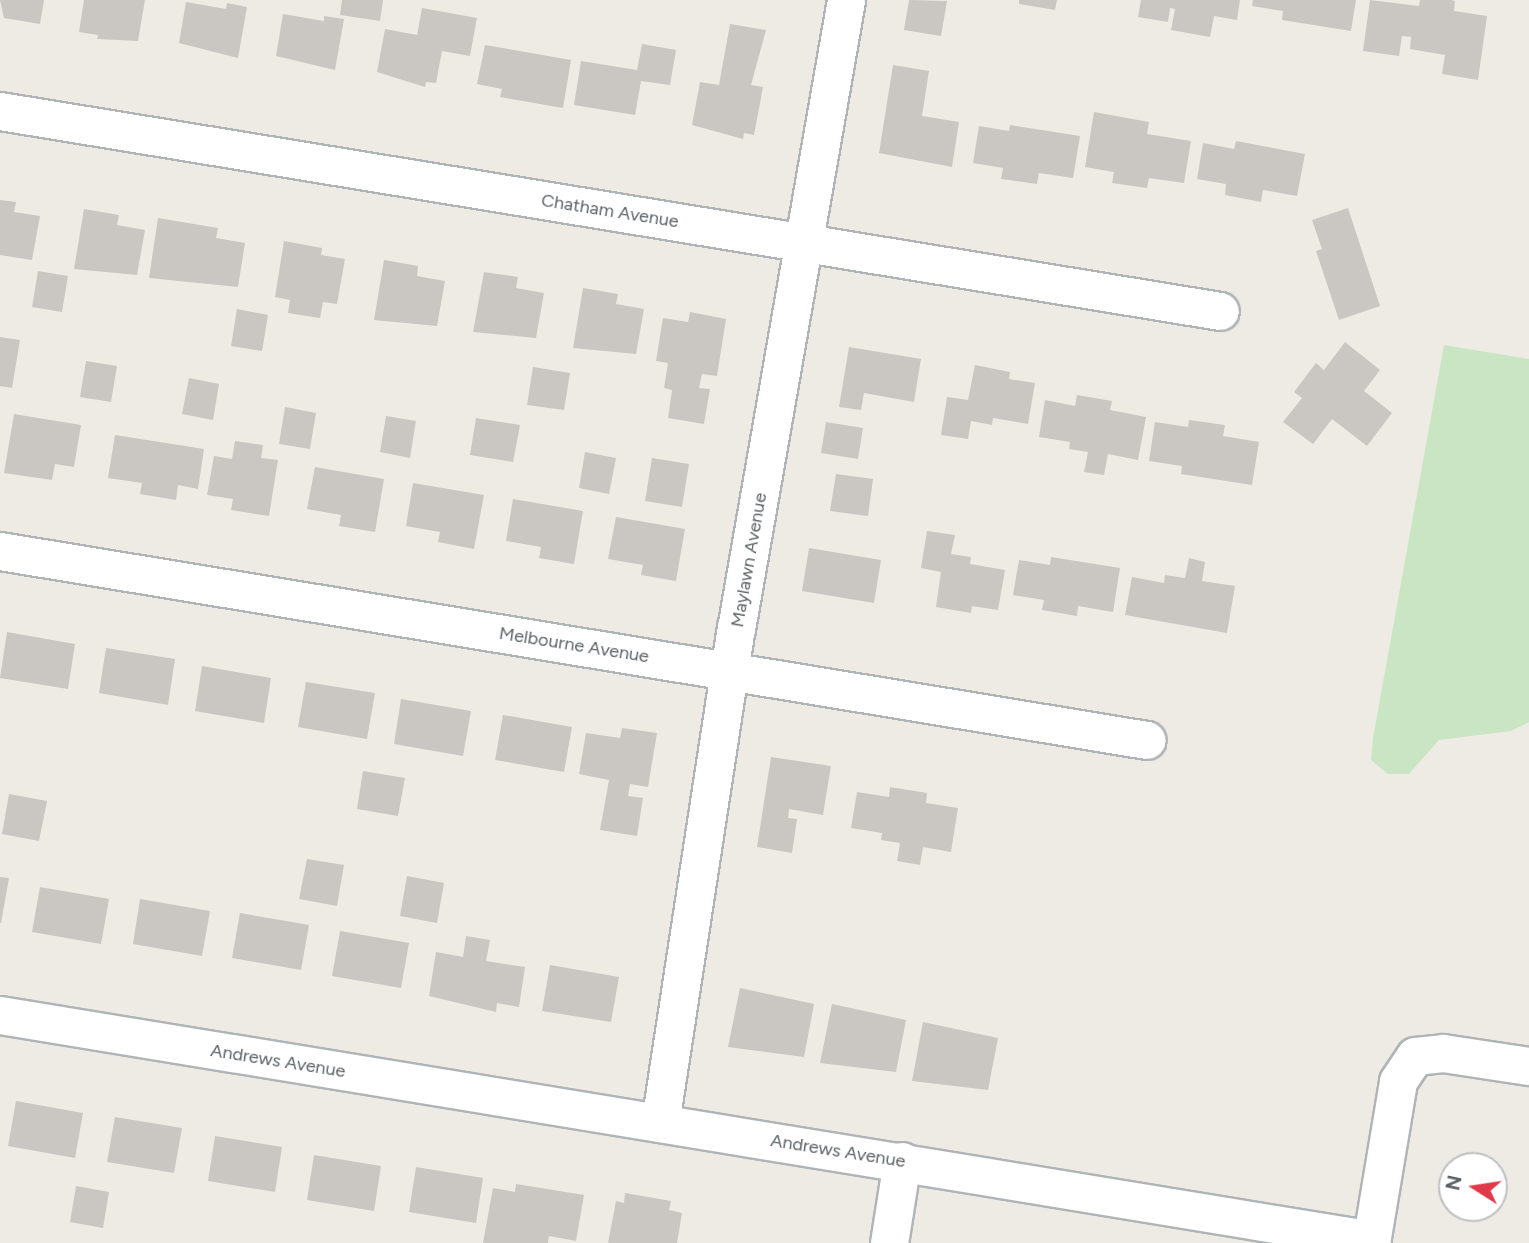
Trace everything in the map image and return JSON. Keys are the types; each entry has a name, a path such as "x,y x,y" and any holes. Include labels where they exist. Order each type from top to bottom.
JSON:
{"street":[{"name":"Maylawn Avenue","path":"660,1122 730,671 846,0"},
{"name":"Chatham Avenue","path":"0,111 1220,311"},
{"name":"Melbourne Avenue","path":"0,551 1147,740"},
{"name":"Andrews Avenue","path":"0,1015 902,1161 1371,1242 1398,1081 1415,1056 1443,1053 1529,1066"},
{"path":"889,1243 902,1161"}],"green space":[{"path":"1444,345 1529,359 1529,722 1511,731 1439,740 1409,774 1388,774 1371,760 1373,738"}],"building":[{"path":"0,0 44,0 40,24 4,18"},
{"path":"84,0 145,0 138,41 97,39 98,35 79,32"},
{"path":"342,0 383,0 380,21 340,15"},
{"path":"909,0 947,1 941,36 904,30"},
{"path":"1019,0 1057,0 1055,10 1019,4"},
{"path":"1141,0 1240,0 1237,20 1214,16 1210,37 1171,30 1175,9 1170,8 1168,22 1138,17"},
{"path":"1253,0 1356,0 1351,31 1282,20 1283,11 1252,6"},
{"path":"1370,0 1419,6 1420,0 1451,0 1455,1 1454,11 1487,16 1478,80 1442,74 1445,55 1410,49 1411,37 1402,36 1399,56 1363,51"},
{"path":"186,2 226,9 227,3 247,7 238,58 179,43"},
{"path":"422,8 477,18 470,56 442,51 436,83 426,82 425,87 377,72 385,29 417,35"},
{"path":"283,14 324,21 324,16 344,19 335,70 276,56"},
{"path":"730,24 766,30 751,85 763,87 754,135 744,133 743,139 692,125 700,82 719,85"},
{"path":"642,44 676,50 670,85 641,81 635,115 574,105 581,61 637,70"},
{"path":"485,45 571,60 563,108 500,97 502,89 477,84"},
{"path":"893,65 929,71 922,116 959,122 952,167 879,153"},
{"path":"1094,112 1149,122 1147,134 1191,141 1184,183 1149,178 1147,188 1112,183 1114,172 1085,167"},
{"path":"1010,125 1080,136 1073,178 1039,173 1037,184 1001,179 1003,168 973,163 979,126 1009,131"},
{"path":"1236,141 1305,154 1297,196 1263,190 1261,202 1225,195 1226,184 1197,179 1203,143 1234,149"},
{"path":"0,200 16,202 14,212 40,216 32,260 0,255"},
{"path":"1348,208 1380,306 1339,320 1316,251 1322,249 1312,220"},
{"path":"84,209 119,215 117,225 145,230 137,275 74,269"},
{"path":"158,218 218,228 216,238 245,243 238,287 149,278"},
{"path":"284,241 322,248 321,255 345,259 337,304 323,302 320,318 288,313 290,300 275,297"},
{"path":"384,260 418,266 417,276 445,281 437,326 374,320"},
{"path":"38,271 68,276 62,312 32,307"},
{"path":"484,272 518,277 516,288 544,293 536,338 473,332"},
{"path":"583,288 618,294 616,304 644,309 636,354 573,348"},
{"path":"237,309 268,315 262,351 231,346"},
{"path":"690,312 726,319 717,376 702,374 699,388 710,389 704,424 668,418 672,390 664,388 668,363 656,361 663,318 688,322"},
{"path":"0,337 20,340 12,388 0,386"},
{"path":"1345,342 1380,370 1364,391 1392,413 1367,446 1332,419 1313,444 1283,422 1302,398 1294,392 1316,363 1324,370"},
{"path":"849,347 921,359 914,402 864,393 861,410 839,407"},
{"path":"86,361 117,366 111,402 80,397"},
{"path":"975,365 1010,372 1009,379 1035,383 1028,424 993,418 992,425 971,421 968,439 941,435 947,397 968,400"},
{"path":"533,367 570,373 564,410 527,405"},
{"path":"189,378 219,384 213,420 182,414"},
{"path":"1077,395 1112,401 1110,410 1146,417 1138,460 1108,454 1104,475 1084,472 1088,452 1069,449 1070,442 1039,437 1045,400 1075,406"},
{"path":"285,407 316,413 310,449 279,444"},
{"path":"14,414 81,425 74,467 55,464 52,480 4,473"},
{"path":"386,416 416,421 410,458 380,452"},
{"path":"476,418 520,425 513,462 470,455"},
{"path":"1189,420 1225,425 1223,436 1259,442 1252,485 1181,474 1182,466 1149,461 1155,422 1188,427"},
{"path":"826,422 863,428 858,459 821,453"},
{"path":"115,435 204,449 198,489 178,485 176,500 140,494 142,483 108,478"},
{"path":"235,441 263,445 261,458 278,460 269,516 231,510 233,499 207,495 214,456 232,459"},
{"path":"585,452 616,458 609,494 579,488"},
{"path":"652,458 689,464 682,507 645,501"},
{"path":"315,467 384,479 375,532 339,526 341,515 307,509"},
{"path":"836,474 873,479 868,516 830,511"},
{"path":"413,483 484,495 474,549 438,542 440,532 406,526"},
{"path":"513,499 583,511 574,564 539,558 541,547 506,541"},
{"path":"616,517 685,529 676,581 641,575 643,565 608,559"},
{"path":"927,531 955,535 951,554 971,557 970,564 1005,570 998,610 972,606 971,613 936,607 941,572 921,568"},
{"path":"809,548 881,560 874,603 802,591"},
{"path":"1051,557 1120,568 1113,612 1078,606 1077,616 1042,610 1044,600 1013,595 1019,560 1050,565"},
{"path":"1189,558 1205,562 1202,581 1235,586 1227,633 1125,615 1132,577 1164,583 1165,575 1185,578"},
{"path":"7,632 75,644 68,689 0,678"},
{"path":"106,648 175,659 168,705 99,693"},
{"path":"202,666 271,678 264,723 195,711"},
{"path":"306,682 375,693 367,739 298,727"},
{"path":"401,699 471,711 463,756 394,744"},
{"path":"503,715 572,727 564,772 495,760"},
{"path":"622,728 657,733 648,787 630,784 628,796 643,798 637,836 600,830 609,780 579,774 586,733 620,738"},
{"path":"771,757 831,766 823,815 789,809 788,818 797,819 792,853 757,847"},
{"path":"363,771 405,778 398,816 357,809"},
{"path":"890,787 927,793 926,803 958,808 951,852 923,847 920,865 897,861 900,843 881,840 882,833 851,828 857,792 889,797"},
{"path":"9,794 47,801 39,841 2,834"},
{"path":"307,859 344,865 337,906 299,899"},
{"path":"407,876 444,883 437,923 400,916"},
{"path":"0,877 9,878 1,923 0,923"},
{"path":"40,887 109,899 101,944 32,932"},
{"path":"140,899 210,911 202,956 133,944"},
{"path":"240,913 309,925 301,970 232,958"},
{"path":"340,931 409,943 401,988 332,976"},
{"path":"466,936 490,940 486,961 525,967 519,1007 497,1003 496,1012 429,996 436,952 463,957"},
{"path":"550,965 619,977 611,1022 542,1011"},
{"path":"740,988 814,1004 804,1057 728,1047"},
{"path":"832,1004 906,1020 896,1072 820,1063"},
{"path":"923,1022 998,1038 988,1090 912,1081"},
{"path":"16,1101 83,1113 75,1158 8,1146"},
{"path":"115,1117 182,1128 174,1173 107,1162"},
{"path":"215,1136 282,1147 275,1192 208,1181"},
{"path":"314,1155 381,1166 374,1211 307,1200"},
{"path":"416,1167 483,1178 476,1223 409,1212"},
{"path":"516,1184 584,1195 576,1241 549,1236 548,1243 483,1243 493,1188 515,1192"},
{"path":"76,1186 109,1192 103,1228 70,1222"},
{"path":"625,1193 671,1201 669,1210 682,1213 677,1243 608,1243 616,1201 624,1203"}]}
